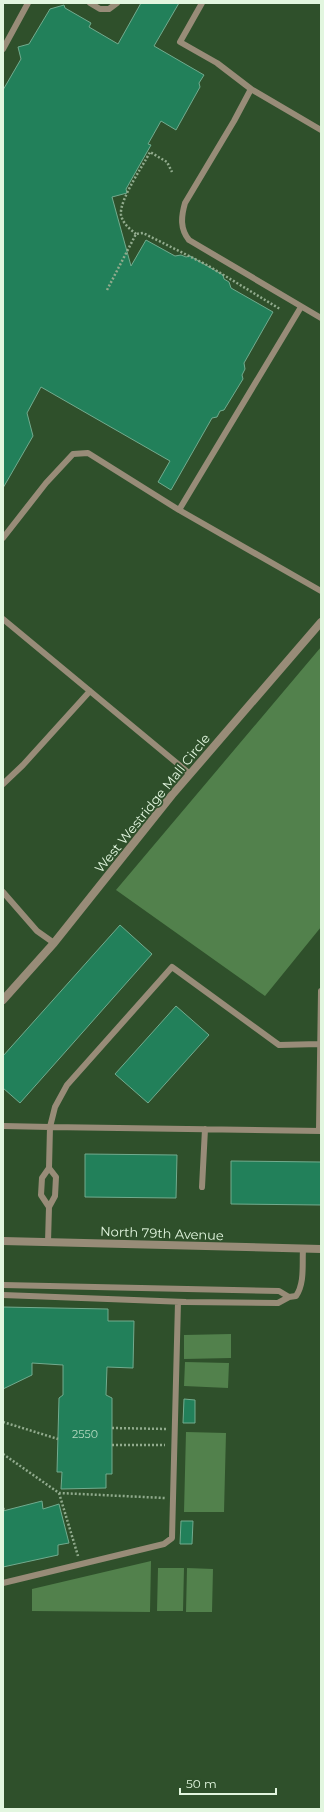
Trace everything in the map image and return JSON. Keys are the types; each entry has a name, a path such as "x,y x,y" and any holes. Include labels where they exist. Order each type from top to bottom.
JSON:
{"street":[{"name":"West Westridge Mall Circle","path":"3,1000 54,943 132,844 190,774 321,622"},
{"name":"North 79th Avenue","path":"3,1241 321,1249"}],"lane":[{"path":"3,49 28,3"},
{"path":"90,3 100,9 109,9 117,3"},
{"path":"202,3 180,42 217,63 251,89 321,130"},
{"path":"251,89 234,121 185,203 182,215 183,233 189,240 321,318"},
{"path":"179,510 301,307"},
{"path":"3,538 73,454 81,452 88,453 179,510 321,591"},
{"path":"3,619 190,774"},
{"path":"3,784 23,766 90,690"},
{"path":"3,892 38,931 54,943"},
{"path":"49,1207 41,1195 42,1178 49,1168 50,1127 55,1107 67,1085 172,967 279,1045 319,1044"},
{"path":"3,1126 320,1130 319,1044 321,991"},
{"path":"202,1187 205,1129"},
{"path":"48,1242 49,1207 55,1196 56,1177 49,1168"},
{"path":"3,1295 178,1302 278,1303 289,1297 296,1296 301,1284 303,1249"},
{"path":"3,1285 279,1291 289,1297"},
{"path":"3,1583 164,1544 172,1538 178,1302"}],"path":[{"path":"136,234 125,224 121,215 121,205 150,152 167,162 172,172"},
{"path":"136,234 143,233 207,265 280,309"},
{"path":"107,290 136,234"},
{"path":"3,1422 58,1439"},
{"path":"112,1428 175,1430"},
{"path":"112,1445 175,1445"},
{"path":"3,1454 59,1493 173,1499"},
{"path":"59,1493 80,1565"}],"green space":[{"path":"321,647 321,927 265,996 116,890"},
{"path":"231,1334 231,1358 184,1359 184,1335"},
{"path":"185,1362 229,1363 228,1388 184,1386"},
{"path":"186,1432 226,1433 224,1512 184,1512"},
{"path":"151,1561 150,1612 32,1611 32,1589"},
{"path":"158,1568 184,1568 183,1611 157,1611"},
{"path":"187,1568 213,1569 212,1612 186,1612"}],"building":[{"path":"141,3 179,3 154,46 204,75 199,83 200,87 176,130 161,121 148,144 151,145 126,189 127,193 112,197 131,266 146,240 175,256 190,256 223,275 224,279 229,282 231,288 273,312 244,363 245,369 242,375 243,379 224,410 220,411 217,417 212,418 171,490 158,482 170,461 41,387 27,413 33,436 3,488 3,90 21,59 18,47 29,44 50,9 64,5 65,8 91,23 89,27 118,44"},
{"path":"120,925 152,954 20,1103 3,1088 3,1056"},
{"path":"176,1006 209,1035 148,1103 115,1074"},
{"path":"85,1154 177,1155 176,1198 85,1197"},
{"path":"231,1161 321,1162 321,1205 231,1204"},
{"path":"3,1307 108,1309 108,1321 134,1321 133,1368 107,1367 106,1395 112,1398 112,1474 106,1474 106,1488 61,1489 62,1472 57,1472 59,1398 63,1395 63,1365 32,1363 32,1375 3,1389"},
{"path":"184,1399 195,1400 195,1423 183,1423"},
{"path":"42,1501 43,1509 59,1504 69,1543 58,1545 58,1555 3,1567 3,1511"},
{"path":"181,1521 193,1521 192,1544 180,1544"}]}
